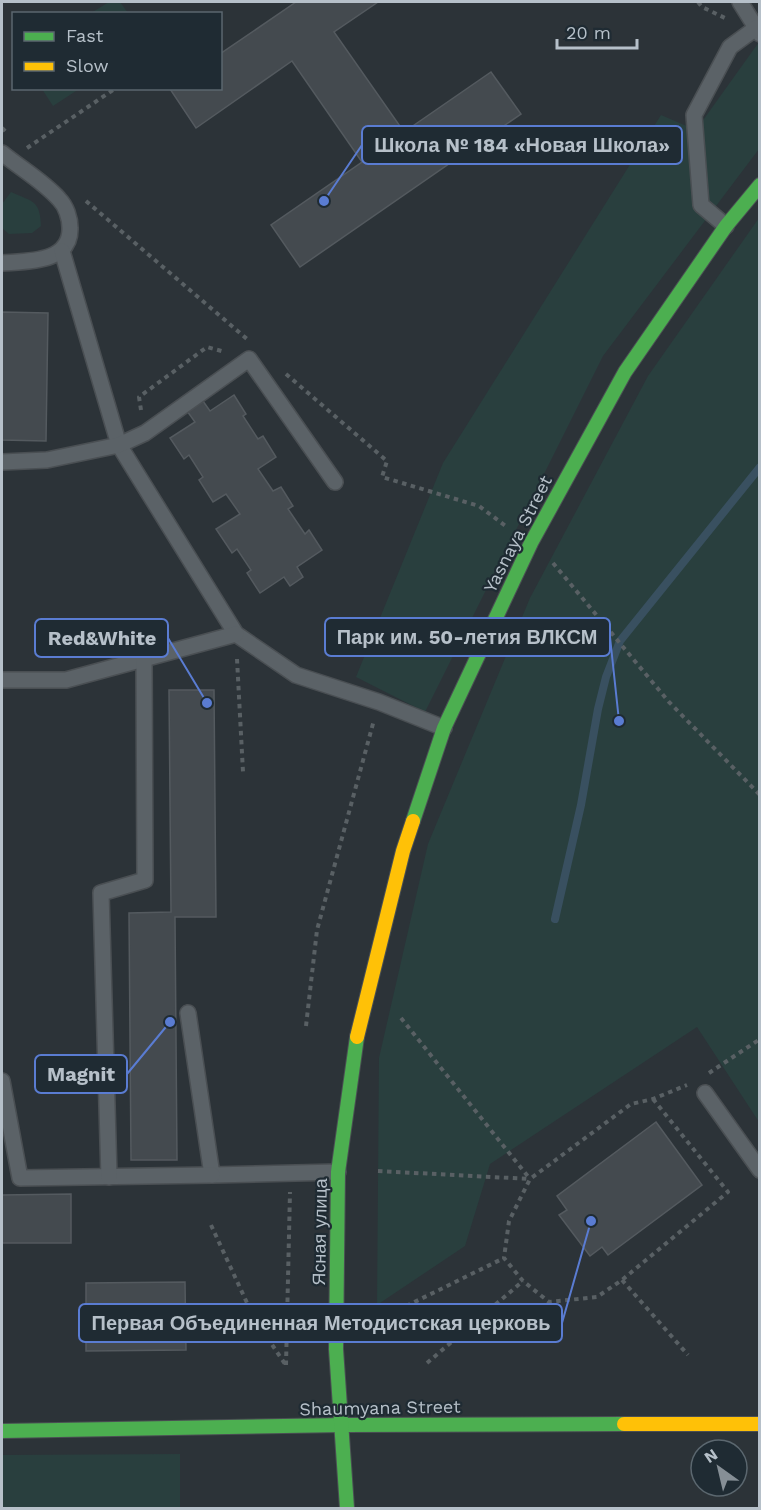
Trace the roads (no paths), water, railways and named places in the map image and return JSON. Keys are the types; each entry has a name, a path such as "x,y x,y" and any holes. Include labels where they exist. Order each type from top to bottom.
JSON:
{"street":[{"name":"Yasnaya Street","path":"444,728 531,543 625,372 726,226 759,185"},
{"name":"Ясная улица","path":"343,1425 336,1349 338,1172 357,1041 402,851 444,728"},
{"name":"Shaumyana Street","path":"2,1431 343,1425 759,1424"},
{"path":"343,1425 347,1509"}],"lane":[{"path":"726,226 701,205 694,115 730,46 758,31 741,2"},
{"path":"2,263 49,257 62,251 69,241 70,227 69,214 60,200 7,157"},
{"path":"62,251 118,445 236,634 296,675 380,702 444,728"},
{"path":"2,462 47,460 118,445 145,433 249,358 335,482"},
{"path":"2,680 66,680 236,634"},
{"path":"109,1177 101,893 145,880 144,659"},
{"path":"188,1013 212,1174"},
{"path":"2,1081 20,1178 338,1172"},
{"path":"701,1087 759,1170"}],"waterway":[{"path":"555,919 581,805 598,709 606,677 620,641 760,467"}],"place":[{"name":"Школа № 184 «Новая Школа»","path":"324,201"},
{"name":"Red&White","path":"207,703"},
{"name":"Парк им. 50-летия ВЛКСМ","path":"619,721"},
{"name":"Magnit","path":"170,1022"},
{"name":"Первая Объединенная Методистская церковь","path":"591,1221"}]}
